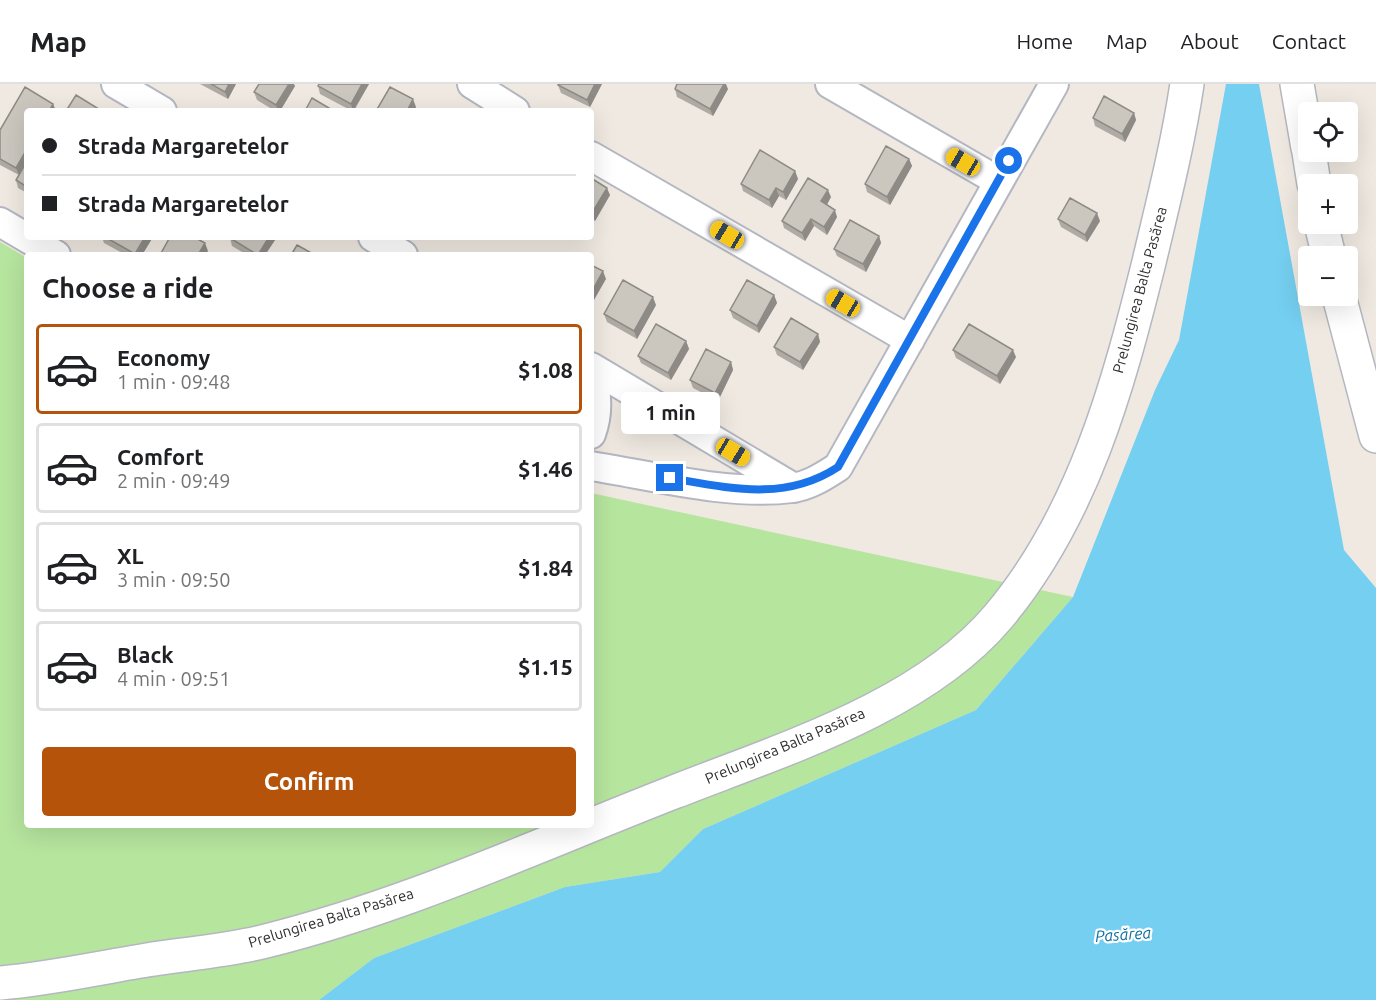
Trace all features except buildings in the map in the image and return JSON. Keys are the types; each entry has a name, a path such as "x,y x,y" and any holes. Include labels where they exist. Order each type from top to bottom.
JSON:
{"street":[{"path":"116,84 157,108"},
{"path":"472,84 503,102"},
{"path":"830,84 998,180"},
{"path":"594,466 755,489 794,488 819,480 838,467 1054,84"},
{"name":"Prelungirea Balta Pasărea","path":"594,825 852,719 899,696 950,664 995,620 1030,577 1071,504 1127,349 1180,130 1186,84"},
{"path":"1298,84 1301,102"},
{"path":"594,158 910,340"},
{"path":"0,222 24,236"},
{"path":"31,240 51,252"},
{"path":"378,240 398,252"},
{"path":"1342,306 1376,436"},
{"path":"594,369 794,488"},
{"path":"594,383 597,417 594,426"},
{"name":"Prelungirea Balta Pasărea","path":"0,983 260,942 394,901 586,828"}],"green space":[{"path":"0,242 24,256 24,828 594,828 594,494 1073,597 976,710 703,829 660,872 565,887 374,958 319,1000 0,1000"}],"water":[{"name":"Pasărea","path":"1226,84 1259,84 1344,550 1376,588 1376,1000 319,1000 374,958 565,887 660,872 703,829 976,710 1073,597 1155,390 1179,340"}],"route":[{"path":"670,478 710,485 755,489 794,488 819,480 838,467 1009,161"}]}
